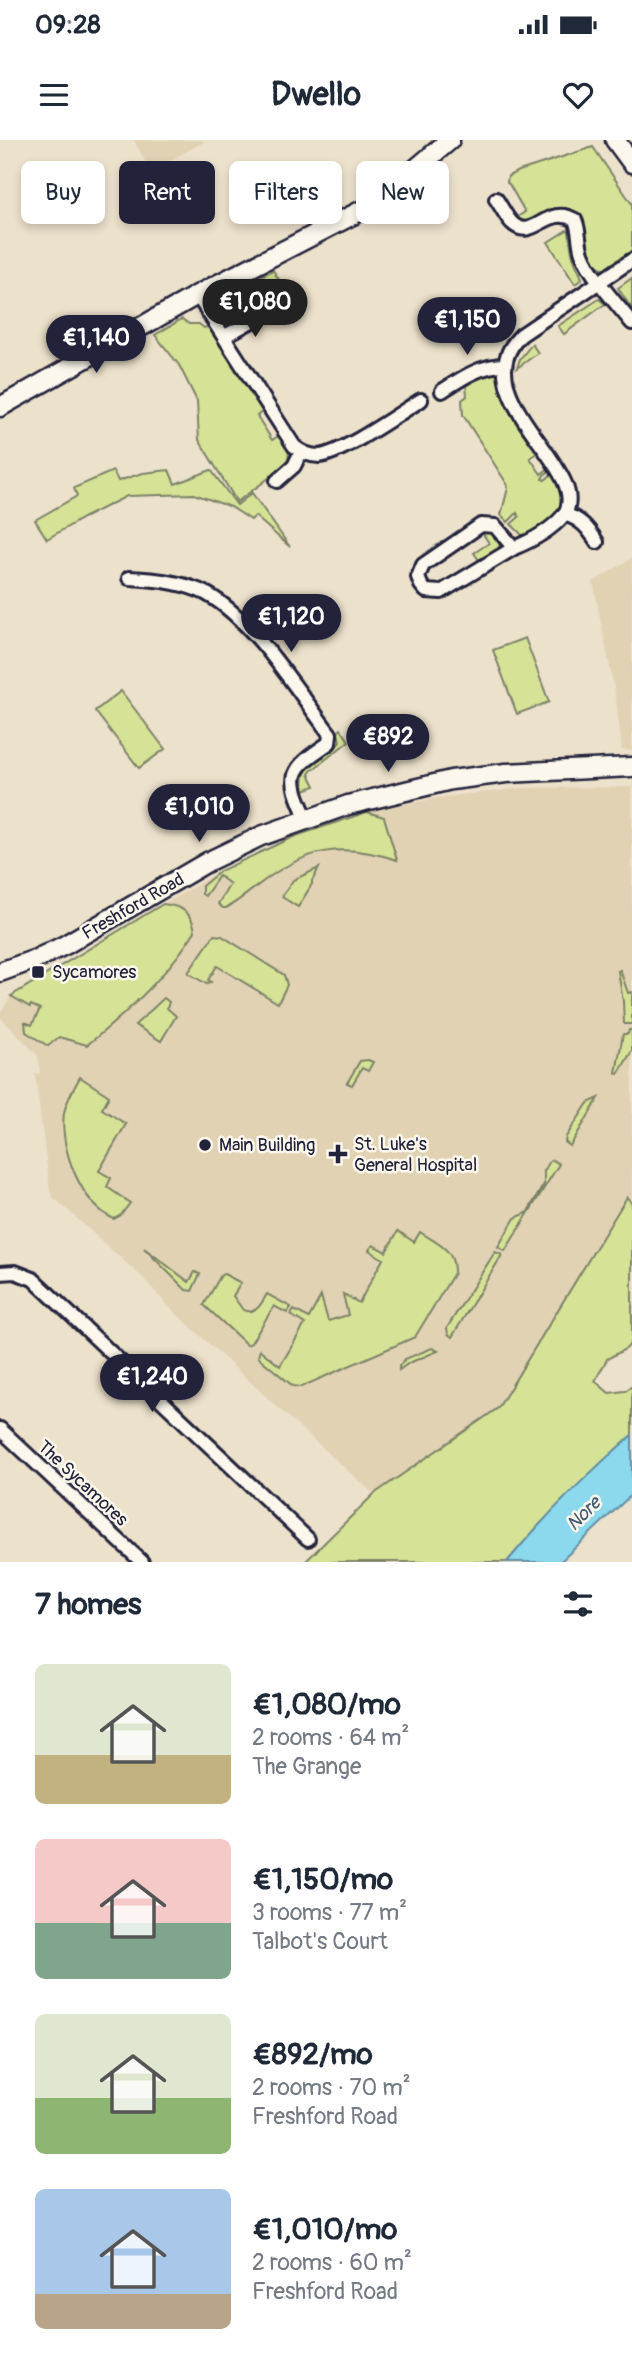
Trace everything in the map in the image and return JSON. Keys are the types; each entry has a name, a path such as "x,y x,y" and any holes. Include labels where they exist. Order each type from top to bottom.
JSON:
{"main road":[{"path":"0,407 197,295 374,204 450,140"},
{"path":"615,140 632,163"},
{"name":"Freshford Road","path":"0,972 65,945 209,861 261,836 307,819 369,799 451,780 506,773 632,767"}],"street":[{"path":"496,199 512,223 521,228 536,226 551,216 560,214 575,220 579,228 582,252 589,267 632,323"},
{"path":"514,548 495,526 481,524 423,565 418,577 426,591 441,592 514,548 533,540 564,514 567,502 562,476 525,422 506,386 507,354 521,335 632,260"},
{"path":"197,295 294,446 301,452 323,456 336,451 421,400"},
{"path":"225,336 268,312"},
{"path":"450,390 490,365 505,365"},
{"path":"277,481 294,466 301,452"},
{"path":"564,514 586,526 597,542"},
{"path":"129,578 159,579 206,593 231,611 254,633 330,734 329,743 297,767 295,775 298,799 307,819"},
{"path":"0,1273 15,1272 33,1279 308,1539"},
{"name":"The Sycamores","path":"0,1429 142,1562"}],"shaded area":[{"path":"134,140 204,142 169,161 145,161"},
{"path":"632,558 632,751 622,750 615,693 593,582"},
{"name":"St. Luke's General Hospital","path":"632,787 632,1204 627,1198 498,1408 374,1494 53,1197 35,1074 40,1073 38,1056 0,1017 0,1013 11,996 23,987 220,871 292,837 367,811 443,797 522,788"}],"green space":[{"path":"593,147 632,204 632,253 605,269 592,259 578,216 563,208 534,221 522,222 516,218 525,212 507,183 508,176 519,171"},
{"path":"567,230 572,254 582,279 575,284 548,242"},
{"path":"273,270 293,303 278,312 271,302 233,323 225,308 231,301 229,292"},
{"path":"632,278 632,309 618,288"},
{"path":"599,299 605,304 564,334 558,326"},
{"path":"182,319 204,328 210,326 264,410 257,416 272,440 280,435 288,450 286,465 237,502 199,440 197,401 179,365 155,335"},
{"path":"532,344 538,353 517,368 520,359"},
{"path":"486,373 498,376 500,388 538,452 530,458 541,474 549,468 551,470 542,479 545,480 553,473 559,485 561,505 558,512 545,526 524,537 511,524 519,517 517,513 508,522 501,515 507,484 463,415 462,400 467,396 466,384"},
{"path":"169,470 175,484 211,470 237,505 252,493 290,547 255,516 251,520 231,507 194,494 127,496 47,539 35,520 77,496 74,488 113,471 118,481 143,473"},
{"path":"489,531 499,538 499,551 481,563 474,553 489,543 483,534"},
{"path":"525,638 549,702 517,714 493,650"},
{"path":"121,691 165,749 139,768 95,711"},
{"path":"341,729 349,741 311,771 309,774 315,786 304,790 303,781 307,769 337,746 340,741 338,732"},
{"path":"367,812 384,817 397,860 359,851 326,852 294,862 226,908 218,904 230,884 219,876 205,896 202,894 202,886 220,871 293,837"},
{"path":"319,868 298,907 282,897 293,880"},
{"path":"163,904 185,911 195,931 160,978 132,1006 87,1045 59,1037 48,1046 26,1032 25,1022 32,1025 40,1009 31,1005 30,1007 11,996"},
{"path":"214,935 222,936 284,975 287,985 278,1003 217,966 208,980 211,982 207,984 188,973"},
{"path":"620,970 628,993 632,992 632,1024 624,1024"},
{"path":"164,998 169,1002 167,1008 176,1016 161,1041 135,1025"},
{"path":"629,1030 632,1030 632,1051 618,1074 616,1073 623,1034 628,1034"},
{"path":"360,1061 373,1062 368,1071 362,1068 352,1085 347,1083"},
{"path":"80,1077 109,1096 102,1109 126,1124 99,1171 111,1178 107,1187 130,1203 121,1215 114,1219 102,1212 82,1188 65,1142 65,1108"},
{"path":"599,1098 570,1146 565,1142 566,1137 588,1103"},
{"path":"553,1160 559,1164 505,1251 498,1247 515,1218 527,1213 544,1184 544,1171"},
{"path":"627,1197 632,1204 632,1341 627,1348 607,1359 595,1381 609,1393 625,1391 632,1386 632,1435 567,1496 507,1562 305,1562 374,1494 498,1408"},
{"path":"398,1231 414,1242 420,1232 444,1248 454,1265 454,1273 415,1337 301,1387 293,1386 258,1357 260,1350 280,1366 305,1324 291,1315 294,1310 309,1318 321,1296 328,1321 348,1315 343,1294 359,1303 383,1259 369,1250 373,1245 386,1252"},
{"path":"144,1248 189,1282 195,1272 200,1274 192,1291 186,1290"},
{"path":"495,1252 502,1255 452,1337 447,1328"},
{"path":"224,1274 241,1283 233,1296 243,1310 255,1310 267,1294 291,1307 287,1313 274,1306 251,1343 247,1345 204,1305"},
{"path":"432,1348 438,1351 399,1370 405,1359"}],"water":[{"name":"Nore","path":"632,1435 632,1494 560,1562 507,1562 567,1496"}],"place":[{"name":"Sycamores","path":"38,972"},
{"name":"Main Building","path":"205,1145"},
{"name":"St. Luke's General Hospital","path":"338,1154"}]}
